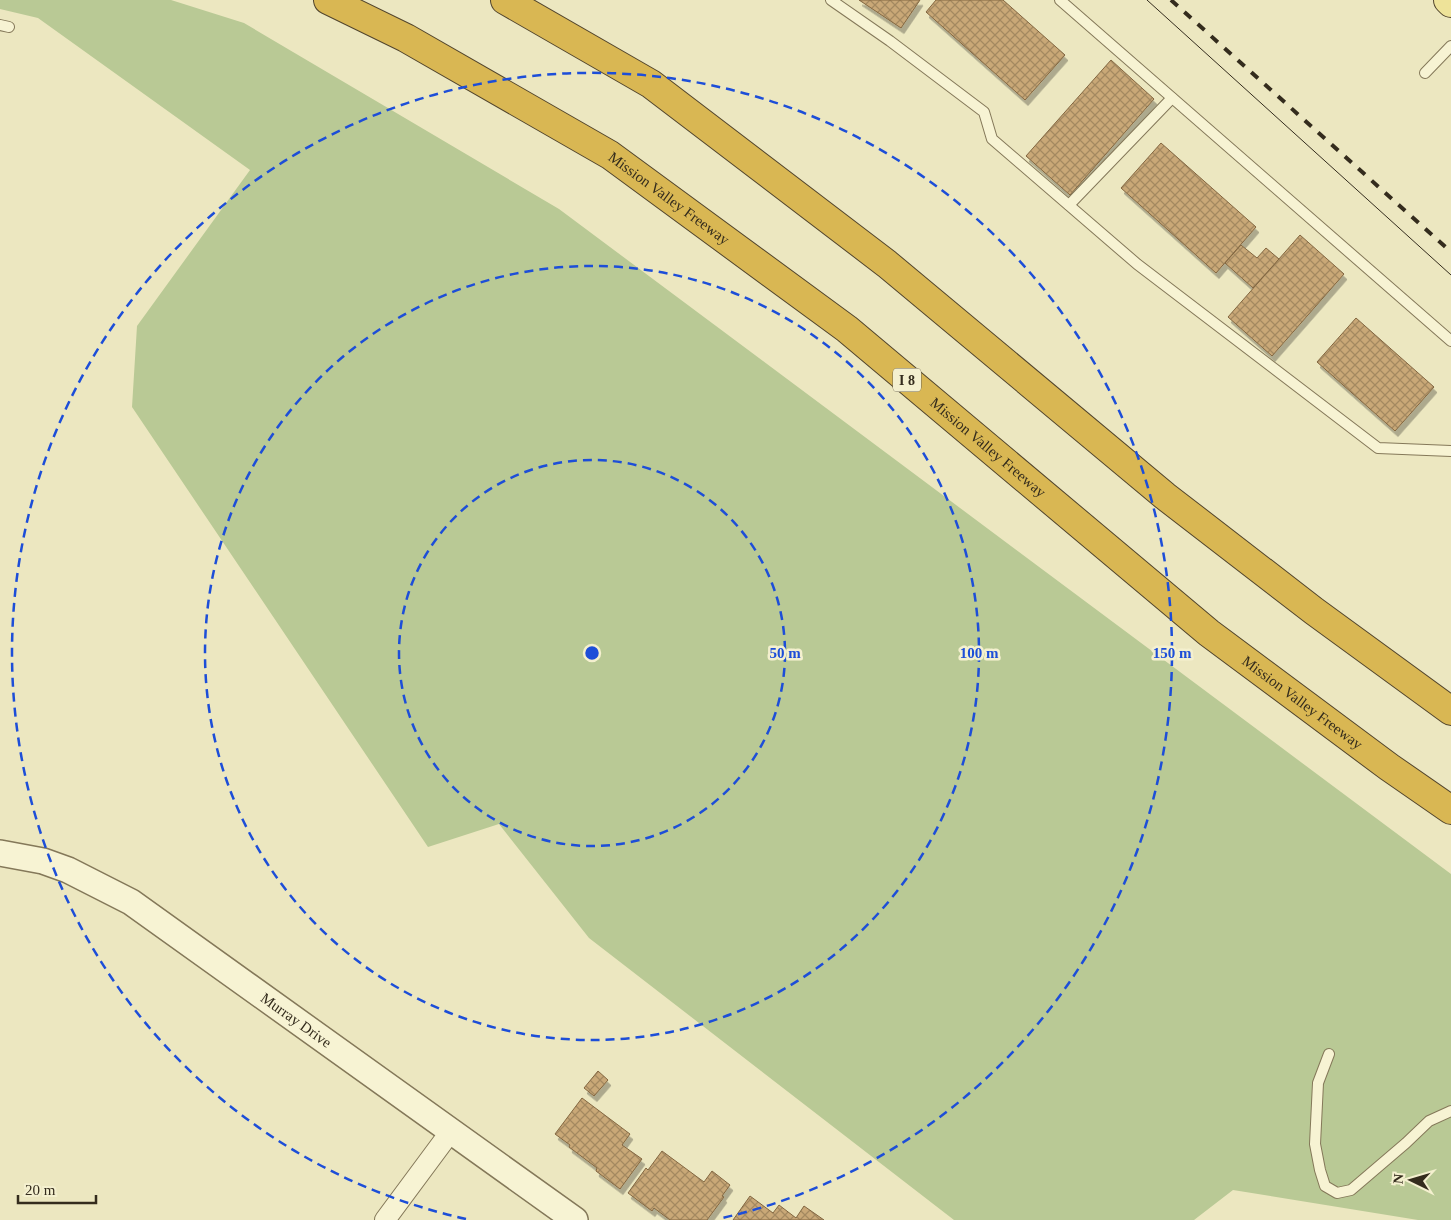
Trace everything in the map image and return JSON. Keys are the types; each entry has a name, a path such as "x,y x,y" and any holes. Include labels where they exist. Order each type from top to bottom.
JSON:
{"highway":[{"name":"Mission Valley Freeway","path":"328,0 406,38 610,155 847,329 1208,633 1381,762 1451,810"},
{"path":"506,0 651,84 887,264 1164,496 1314,611 1451,711"}],"main road":[{"path":"1448,0 1451,3"}],"street":[{"name":"Murray Drive","path":"0,853 43,861 68,870 131,902 574,1220"},
{"path":"385,1220 451,1131"}],"lane":[{"path":"831,0 890,41 984,112 992,139 1137,264 1378,448 1451,451"},
{"path":"1060,0 1451,341"},
{"path":"1426,73 1451,46"},
{"path":"1069,205 1172,98"},
{"path":"1329,1054 1318,1083 1315,1144 1320,1170 1326,1186 1336,1193 1350,1190 1406,1143 1428,1121 1451,1111"}],"green space":[{"path":"0,0 171,0 244,23 559,209 1451,874 1451,1220 1418,1220 1233,1190 1194,1220 954,1220 589,938 499,824 428,847 132,407 137,326 250,170 38,18 0,9"}],"building":[{"path":"859,0 920,0 901,28"},
{"path":"936,0 1003,0 1065,55 1025,100 926,12"},
{"path":"1111,60 1154,99 1070,195 1026,156"},
{"path":"1161,143 1256,227 1216,273 1121,188"},
{"path":"1300,235 1344,274 1272,356 1228,317"},
{"path":"1241,245 1257,258 1266,248 1279,259 1253,288 1225,263"},
{"path":"1356,318 1434,387 1395,431 1317,362"},
{"path":"598,1071 608,1080 594,1096 584,1088"},
{"path":"582,1098 630,1134 622,1145 642,1159 620,1189 596,1171 597,1168 555,1134"},
{"path":"662,1151 704,1182 712,1171 730,1185 722,1196 724,1197 707,1220 670,1220 654,1208 652,1211 628,1193 646,1168 648,1170"},
{"path":"750,1196 773,1213 779,1205 796,1218 804,1206 824,1220 733,1220"}],"tram line":[{"path":"1147,0 1451,275"}],"railway":[{"path":"1171,0 1451,252"}]}
